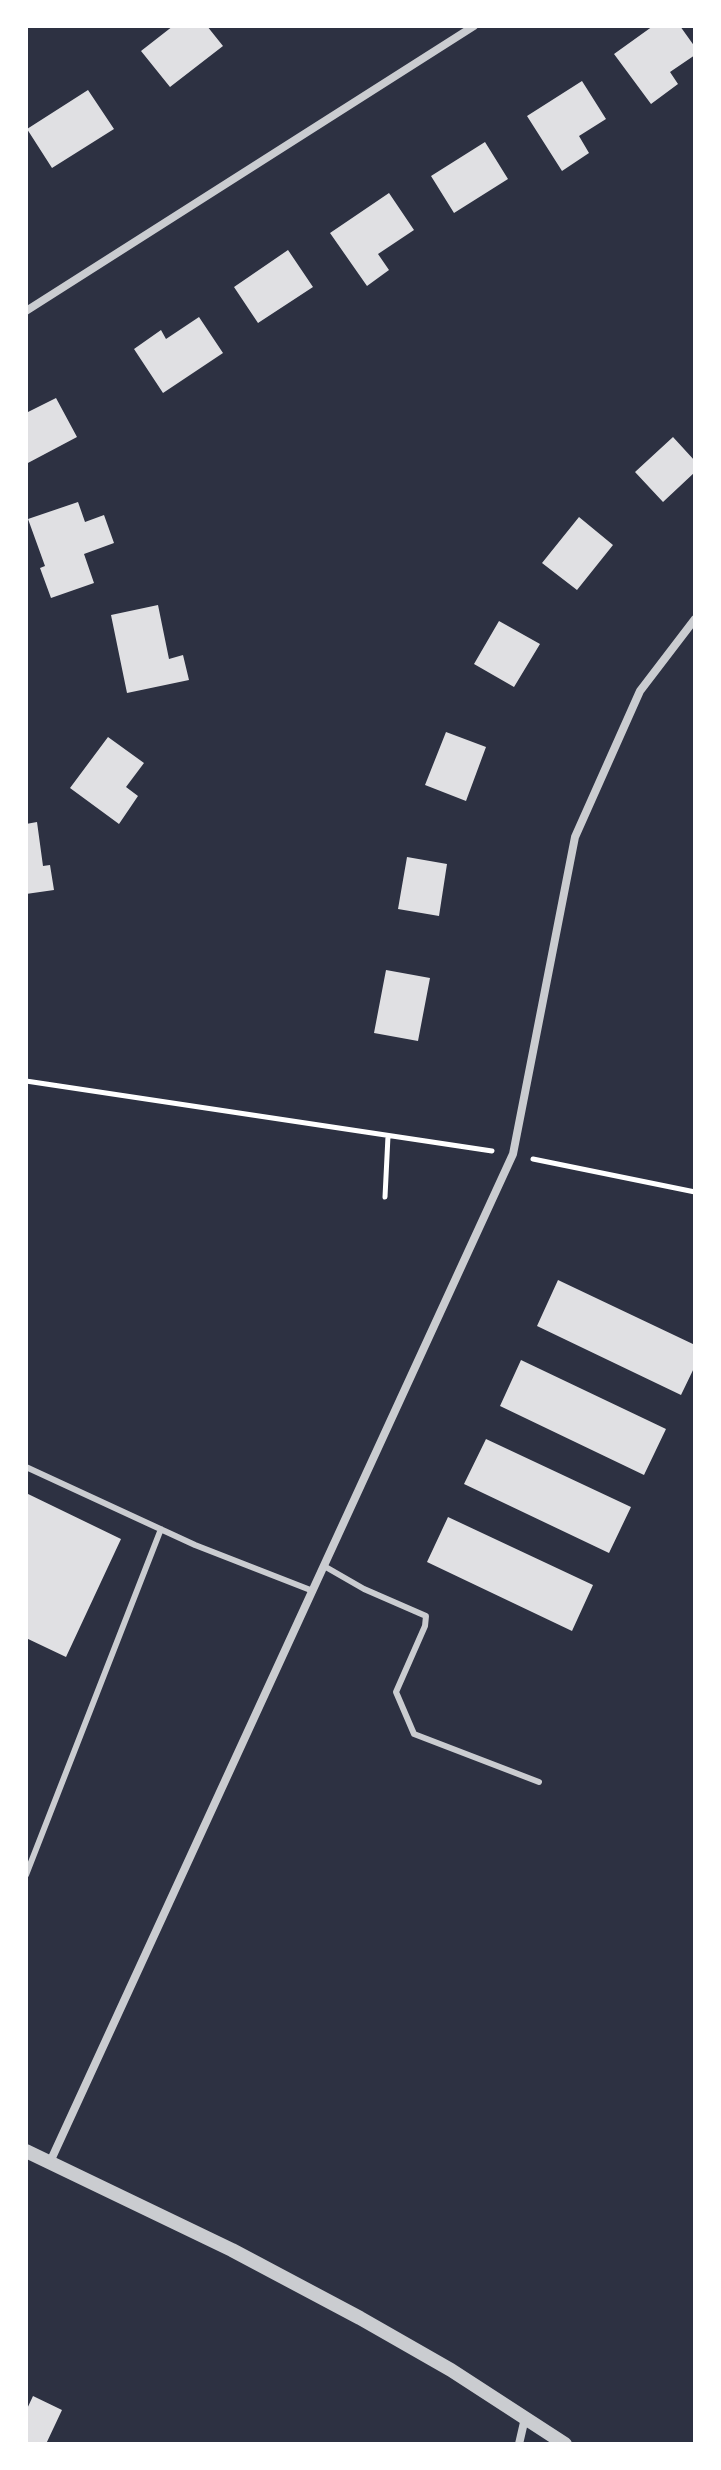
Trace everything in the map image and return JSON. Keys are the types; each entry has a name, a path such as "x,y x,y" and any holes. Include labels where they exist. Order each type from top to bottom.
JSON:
{"street":[{"path":"26,311 474,26"},
{"path":"50,2162 513,1154 575,837 640,691 695,619"},
{"path":"26,2151 232,2250 360,2318 526,2417 565,2444"},
{"path":"519,2444 526,2417"}],"lane":[{"path":"26,1467 161,1529 313,1591"},
{"path":"26,1875 161,1529"},
{"path":"324,1566 364,1589 426,1616 425,1626 396,1692 414,1734 539,1782"}],"path":[{"path":"26,1081 513,1154 695,1192"},
{"path":"385,1197 388,1136"}],"building":[{"path":"173,26 207,26 223,46 170,87 141,51"},
{"path":"653,26 680,26 695,47 695,55 670,72 678,84 651,104 614,54"},
{"path":"582,81 606,119 579,136 589,153 562,171 527,116"},
{"path":"88,90 114,129 52,168 27,129"},
{"path":"485,142 508,179 454,213 431,176"},
{"path":"389,193 414,230 378,254 389,270 367,286 330,233"},
{"path":"288,250 313,287 258,323 234,287"},
{"path":"199,317 223,353 163,393 134,349 161,330 166,339"},
{"path":"56,398 77,437 26,464 26,413"},
{"path":"673,437 695,461 695,472 663,502 635,472"},
{"path":"78,502 85,522 104,515 114,543 84,554 94,583 51,598 40,568 45,566 28,519"},
{"path":"579,517 613,545 577,590 542,563"},
{"path":"158,605 169,659 183,655 189,680 127,693 111,615"},
{"path":"499,621 540,644 514,687 474,664"},
{"path":"446,732 486,747 466,801 425,785"},
{"path":"108,737 144,763 126,787 138,796 119,824 70,788"},
{"path":"37,822 43,866 50,865 54,890 26,894 26,824"},
{"path":"407,857 447,864 439,916 398,909"},
{"path":"386,970 430,978 418,1041 374,1033"},
{"path":"558,1280 695,1345 695,1366 681,1395 537,1326"},
{"path":"521,1360 666,1429 644,1475 500,1406"},
{"path":"486,1439 631,1507 609,1553 464,1484"},
{"path":"26,1493 121,1539 66,1657 26,1638"},
{"path":"448,1517 593,1585 572,1631 427,1562"},
{"path":"33,2396 62,2410 46,2444 26,2444 26,2411"}]}
